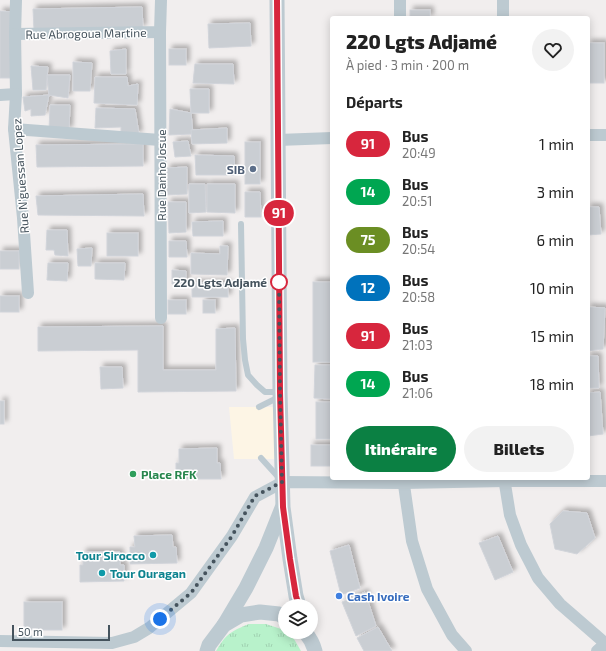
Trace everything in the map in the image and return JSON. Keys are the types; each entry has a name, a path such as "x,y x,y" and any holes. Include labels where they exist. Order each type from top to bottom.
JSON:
{"street":[{"name":"Rue Abrogoua Martine","path":"16,0 15,34 160,32 161,0"},
{"path":"277,0 282,482 283,507 297,599"},
{"path":"400,0 400,16"},
{"path":"503,16 504,0"},
{"name":"Rue Danho Josue","path":"160,32 161,318"},
{"name":"Rue N'guessan Lopez","path":"15,34 16,94 14,129 28,293"},
{"path":"0,95 16,94"},
{"path":"14,129 160,140"},
{"path":"590,135 606,135"},
{"path":"278,140 330,138"},
{"path":"0,641 112,642 134,637 150,628 191,593 232,536 255,496 282,482 403,480 412,541 427,589 452,635 466,651"},
{"path":"504,480 510,515 521,545 538,578 560,604 604,644"},
{"path":"555,480 606,481"},
{"path":"204,649 224,625 246,588 266,548 283,507"},
{"path":"224,625 241,615 260,612 278,614"}],"lane":[{"path":"241,224 243,339 248,374 264,392 280,394"},
{"path":"259,407 280,394"},
{"path":"261,458 282,482"}],"shaded area":[{"path":"229,407 274,407 277,459 234,459"}],"green space":[{"path":"249,624 266,624 278,628 278,639 294,639 301,651 216,651 230,634"}],"building":[{"path":"142,7 143,28 34,30 33,9"},
{"path":"410,10 430,10 430,16 410,16"},
{"path":"0,11 13,12 14,78 0,78"},
{"path":"250,23 251,46 209,48 208,24"},
{"path":"590,43 604,43 604,83 590,83"},
{"path":"126,49 126,74 111,74 110,51"},
{"path":"169,49 186,49 186,65 169,65"},
{"path":"73,62 92,63 90,91 73,91"},
{"path":"195,64 233,64 234,84 193,83"},
{"path":"31,66 48,67 46,90 33,90"},
{"path":"47,75 70,75 68,98 49,95"},
{"path":"95,77 127,77 128,86 138,84 137,105 94,103"},
{"path":"190,89 209,89 209,113 191,113"},
{"path":"49,95 45,115 31,116 31,109 25,111 23,97"},
{"path":"50,105 70,105 69,130 49,130"},
{"path":"96,108 135,109 139,134 121,136 121,127 95,128"},
{"path":"170,109 191,113 193,134 169,135"},
{"path":"227,128 227,143 192,144 191,130"},
{"path":"188,141 191,156 175,157 173,142"},
{"path":"245,142 260,142 260,184 245,184"},
{"path":"143,144 143,166 37,167 36,145"},
{"path":"195,155 234,156 235,175 196,175"},
{"path":"187,167 187,194 167,195 167,168"},
{"path":"189,184 205,184 206,212 189,213"},
{"path":"207,184 235,184 235,213 207,212"},
{"path":"245,192 260,192 261,217 245,217"},
{"path":"143,194 144,216 38,215 36,196"},
{"path":"168,202 186,202 186,232 169,233"},
{"path":"590,207 599,207 601,234 590,235"},
{"path":"223,221 223,236 193,236 192,222"},
{"path":"47,230 67,230 68,256 55,255 54,250 46,250"},
{"path":"107,233 138,233 138,256 107,256"},
{"path":"169,241 186,241 187,257 169,257"},
{"path":"220,246 228,246 227,275 191,274 191,253 220,254"},
{"path":"92,248 91,266 78,266 77,249"},
{"path":"0,251 19,251 19,269 0,269"},
{"path":"48,263 68,263 67,281 47,280"},
{"path":"95,263 125,263 124,280 95,279"},
{"path":"172,270 186,271 186,284 172,284"},
{"path":"313,282 330,282 330,362 313,362"},
{"path":"192,283 228,283 228,297 192,297"},
{"path":"0,296 19,296 19,312 0,312"},
{"path":"168,300 186,300 186,314 168,314"},
{"path":"203,300 215,300 215,313 203,313"},
{"path":"590,307 605,308 603,349 590,351"},
{"path":"163,326 163,370 216,370 216,329 235,328 236,391 138,392 138,350 38,351 38,327"},
{"path":"590,356 598,356 599,388 590,388"},
{"path":"315,365 330,365 330,399 314,398"},
{"path":"100,367 122,367 123,388 101,389"},
{"path":"600,392 603,434 590,436 590,393"},
{"path":"0,401 4,401 4,424 0,424"},
{"path":"316,402 330,402 330,439 316,439"},
{"path":"311,445 330,445 330,466 311,466"},
{"path":"217,448 217,463 220,463 221,479 176,479 176,463 179,463 179,449"},
{"path":"563,511 587,513 595,538 577,554 555,549 550,524"},
{"name":"Tour Sirocco","path":"172,535 173,547 176,547 177,563 130,564 130,547 135,547 134,536"},
{"path":"498,536 513,572 495,580 479,543"},
{"path":"349,545 360,588 341,595 330,551"},
{"name":"Tour Ouragan","path":"83,552 120,552 120,565 124,565 124,581 80,582 80,565 83,565"},
{"path":"365,592 376,626 356,636 342,602"},
{"path":"24,602 62,602 62,630 24,630"},
{"path":"378,627 392,651 364,651 357,638"}],"bus line":[{"name":"91","path":"277,0 282,482 283,507 297,599"}],"place":[{"name":"SIB","path":"253,169"},
{"name":"220 Lgts Adjamé","path":"279,282"},
{"name":"Place RFK","path":"133,474"},
{"name":"Tour Sirocco","path":"153,555"},
{"name":"Tour Ouragan","path":"102,573"},
{"name":"Cash Ivoire","path":"339,596"}],"route":[{"path":"160,619 191,593 232,536 255,496 282,482 279,282"}]}
